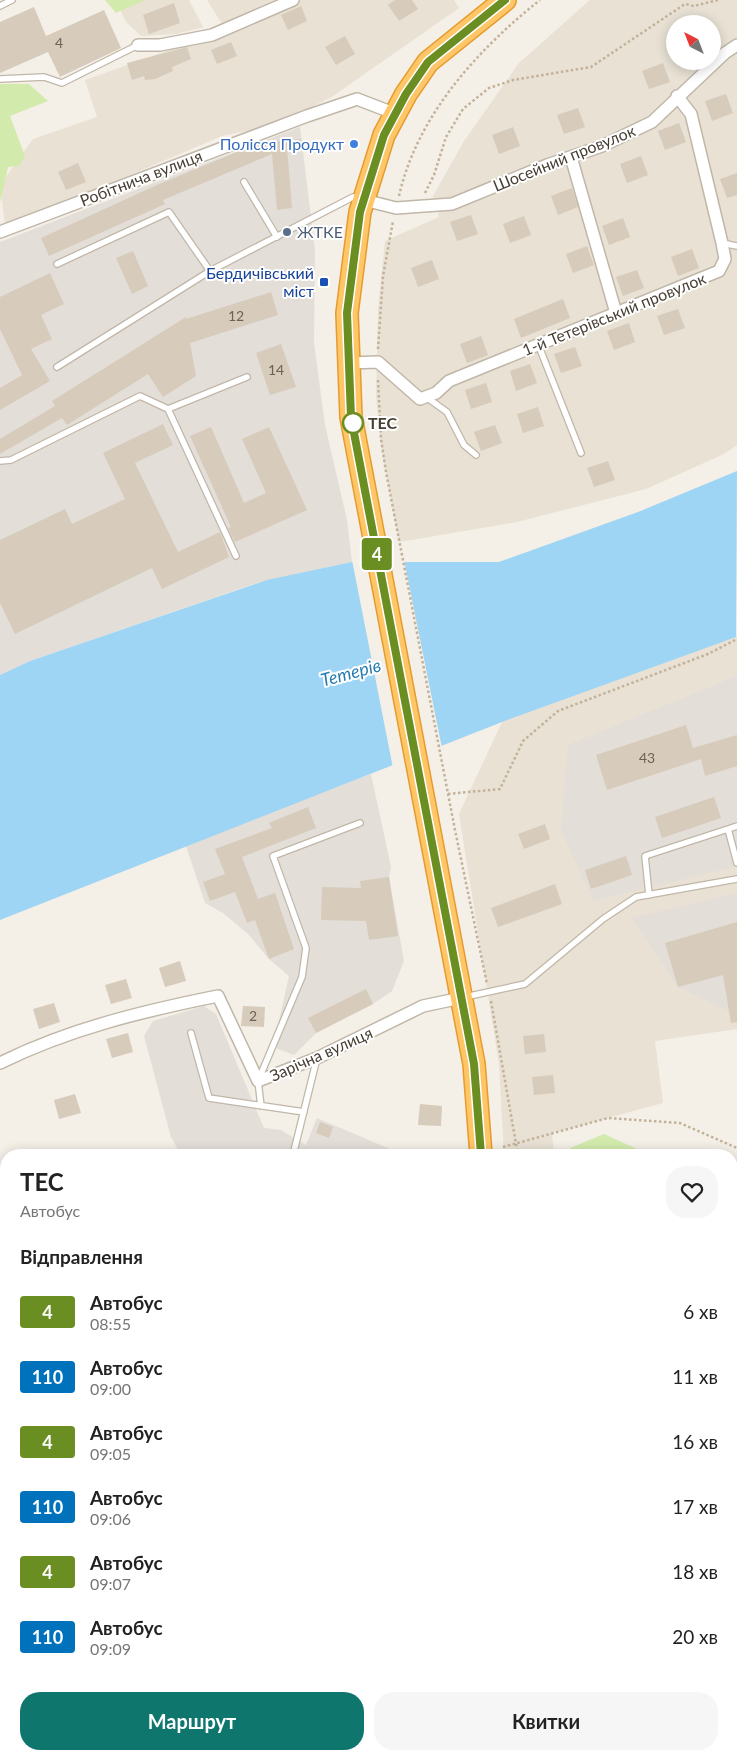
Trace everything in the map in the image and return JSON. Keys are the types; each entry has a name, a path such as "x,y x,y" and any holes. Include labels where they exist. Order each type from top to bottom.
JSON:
{"highway":[{"path":"481,1149 474,1064 420,770 351,417 347,313 360,212 384,135 428,62 505,0"}],"street":[{"path":"138,45 160,45 212,35 293,0"},
{"name":"Шосейний провулок","path":"364,200 396,208 452,204 602,146 652,122 678,96 737,45"},
{"name":"1-й Тетерівський провулок","path":"426,397 436,393 449,381 719,271 725,260 722,243 691,114 678,96"},
{"name":"Робітнича вулиця","path":"0,232 307,116 357,99 396,114"},
{"path":"571,157 616,313"},
{"path":"349,363 378,362 420,399 426,397"},
{"name":"Зарічна вулиця","path":"0,1063 35,1046 144,1011 218,996 258,1082 317,1058 423,1006 461,998"}],"lane":[{"path":"0,6 12,0"},
{"path":"0,79 44,77 62,83 138,45"},
{"path":"244,182 277,237"},
{"path":"57,367 210,271 353,197 364,200"},
{"path":"57,264 169,212 210,271"},
{"path":"722,243 737,246"},
{"path":"538,344 581,453"},
{"path":"168,409 247,377"},
{"path":"0,461 10,460 140,396 168,409 236,556"},
{"path":"426,397 447,412 464,445 476,455"},
{"path":"261,1106 258,1082 302,977 306,948 273,856 360,823"},
{"path":"649,895 645,856 737,826"},
{"path":"728,829 737,863"},
{"path":"461,998 525,984 603,918 636,897 737,879"},
{"path":"191,1033 210,1098 304,1112"},
{"path":"294,1149 317,1058"}],"path":[{"path":"418,206 434,175 446,137 463,109 488,88 513,80 591,67 686,4 694,6 718,0"},
{"path":"386,472 455,830"},
{"path":"448,794 500,789 523,741 558,711 708,654 737,639"},
{"path":"503,1147 608,1118 680,1123 737,1148"}],"shaded area":[{"path":"116,0 189,0 203,27 176,34 141,36 126,22"},
{"path":"207,0 275,0 222,24"},
{"path":"296,0 454,0 459,8 333,96 310,108 251,130 222,136 36,215 5,225 0,185 33,139 97,117 85,80 232,28"},
{"path":"590,0 737,0 737,445 724,454 646,489 517,522 399,542 381,446 376,397 378,310 385,241 439,217 433,196 464,141 519,63"},
{"path":"300,127 315,250 314,343 325,425 347,520 352,562 257,583 30,661 0,675 0,242"},
{"path":"737,636 737,1029 655,1041 663,1103 552,1133 553,1149 504,1149 499,1064 459,814 502,722"},
{"path":"737,676 737,866 593,901 561,830 568,745"},
{"path":"371,774 391,867 389,877 404,961 392,991 373,1004 316,1033 294,1055 273,1047 289,976 269,959 248,934 223,913 205,903 185,843"},
{"path":"737,893 737,1009 729,1011 678,987 632,918"},
{"path":"204,1006 216,1014 264,1128 281,1130 306,1145 317,1118 390,1149 178,1149 171,1137 144,1036 153,1021"}],"green space":[{"path":"105,0 145,0 116,13"},
{"path":"0,84 29,84 48,101 10,116 25,156 19,166 8,167 0,203"},
{"path":"604,1134 637,1149 571,1149"}],"water":[{"name":"Тетерів","path":"737,471 736,637 502,722 0,920 0,675 30,661 267,580 352,562 499,562 638,512"}],"pier":[{"path":"352,560 404,560 442,748 393,768"}],"building":[{"path":"395,0 412,0 418,9 399,21 388,5"},
{"path":"174,3 180,23 149,34 143,15"},
{"path":"301,6 307,21 288,30 281,15"},
{"path":"34,7 46,36 104,10 121,48 60,77 48,52 0,73 0,22"},
{"path":"345,36 355,54 336,65 325,47"},
{"path":"231,42 237,56 217,64 211,50"},
{"path":"187,47 191,59 172,67 173,71 155,79 145,80 144,76 132,80 127,63"},
{"path":"663,63 670,82 649,89 642,71"},
{"path":"726,94 733,113 712,121 705,101"},
{"path":"578,108 585,127 564,134 557,115"},
{"path":"679,123 686,142 665,150 658,131"},
{"path":"513,127 520,146 499,154 492,135"},
{"path":"301,139 302,142 287,148 292,208 277,210 272,154 163,200 165,204 49,256 41,238 157,185 259,143"},
{"path":"641,156 648,175 627,183 620,164"},
{"path":"78,163 86,182 66,190 58,172"},
{"path":"737,173 737,195 727,198 720,179"},
{"path":"572,188 578,207 558,215 551,196"},
{"path":"471,215 478,234 457,241 450,222"},
{"path":"524,216 531,235 510,243 503,224"},
{"path":"623,218 630,237 609,245 602,226"},
{"path":"587,246 594,265 573,273 566,254"},
{"path":"692,249 699,268 678,276 671,257"},
{"path":"133,251 148,286 132,294 116,258"},
{"path":"432,260 439,279 418,287 411,268"},
{"path":"637,270 644,288 623,296 616,277"},
{"path":"50,273 64,304 41,315 52,339 31,349 50,381 0,410 0,388 22,375 0,329 0,297"},
{"path":"271,292 278,315 190,343 196,376 163,397 148,374 67,425 62,418 0,454 0,439 55,406 52,401 186,317 186,319"},
{"path":"563,299 570,318 521,338 514,319"},
{"path":"678,309 685,328 664,335 657,316"},
{"path":"629,323 635,342 614,350 607,331"},
{"path":"481,336 488,355 467,363 460,344"},
{"path":"281,344 296,387 270,395 256,353"},
{"path":"575,347 582,366 561,373 554,354"},
{"path":"530,364 537,383 516,391 510,371"},
{"path":"486,383 492,402 471,409 465,390"},
{"path":"538,407 544,426 523,433 517,414"},
{"path":"163,424 173,445 135,463 178,552 220,532 229,557 162,589 152,568 15,634 0,603 0,540 65,509 72,524 125,499 103,453"},
{"path":"495,425 502,443 481,451 474,432"},
{"path":"211,427 244,503 266,493 242,439 269,427 307,510 235,542 228,528 231,527 190,436"},
{"path":"608,461 615,480 594,487 587,468"},
{"path":"686,725 693,748 737,735 737,766 705,776 701,759 607,790 596,755"},
{"path":"714,797 721,818 662,838 655,817"},
{"path":"308,807 316,828 242,857 258,899 275,893 294,949 269,959 255,920 247,923 235,892 210,901 203,882 225,874 215,849 272,828 269,823"},
{"path":"545,824 550,839 524,849 518,834"},
{"path":"626,856 632,875 591,889 585,870"},
{"path":"389,877 398,936 369,940 366,921 321,920 322,887 361,888 360,881"},
{"path":"555,884 562,904 498,927 491,908"},
{"path":"737,922 737,1022 731,1023 723,975 678,987 665,943"},
{"path":"180,961 186,981 165,987 159,968"},
{"path":"126,979 132,998 111,1004 105,985"},
{"path":"366,989 373,1004 316,1033 308,1018"},
{"path":"54,1003 60,1022 39,1029 33,1009"},
{"path":"243,1006 265,1007 264,1027 241,1026"},
{"path":"128,1033 133,1052 112,1058 106,1039"},
{"path":"544,1034 546,1052 525,1054 523,1036"},
{"path":"553,1075 555,1093 534,1095 532,1077"},
{"path":"75,1094 81,1113 59,1119 54,1100"},
{"path":"420,1104 442,1106 441,1126 418,1125"},
{"path":"320,1122 333,1127 329,1138 316,1133"}],"bus line":[{"name":"4","path":"481,1149 474,1064 420,770 351,417 347,313 360,212 384,135 406,94 428,62 454,39 505,0"}],"place":[{"name":"Полісся Продукт","path":"354,144"},
{"name":"ЖТКЕ","path":"287,232"},
{"name":"Бердичівський міст","path":"324,282"},
{"name":"ТЕС","path":"353,423"}]}
